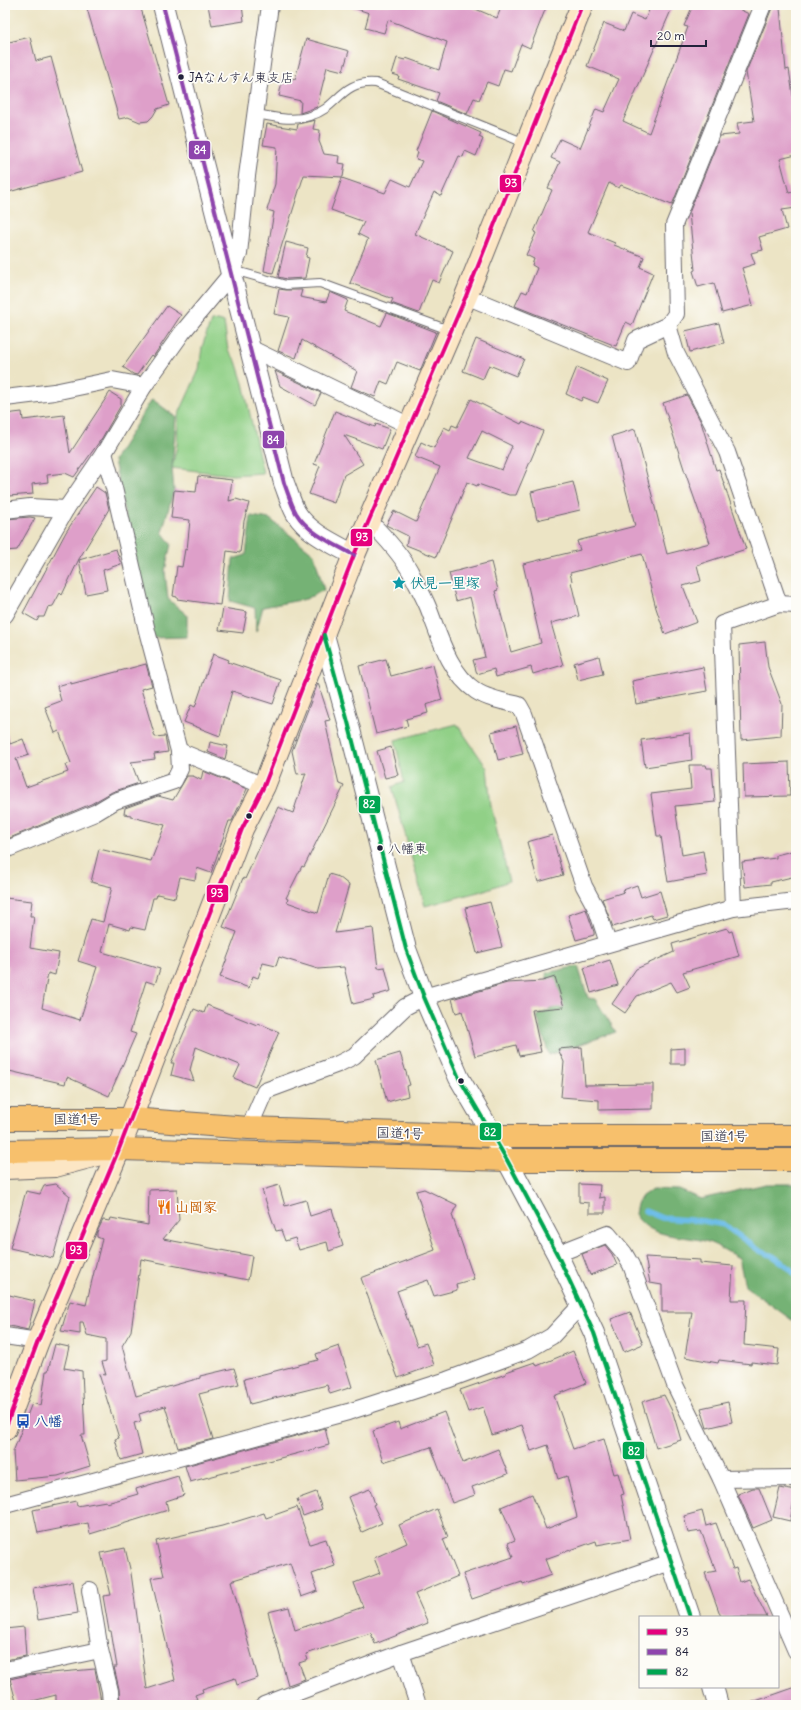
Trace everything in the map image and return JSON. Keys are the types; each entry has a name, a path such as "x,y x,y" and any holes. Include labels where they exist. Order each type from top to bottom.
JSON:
{"highway":[{"name":"国道1号","path":"5,1119 131,1119 250,1128 493,1136 796,1136"},
{"name":"国道1号","path":"5,1151 119,1149 507,1160 796,1160"}],"main road":[{"path":"5,1429 38,1341 131,1119 242,829 264,786 354,555 370,522 466,296 582,5"},
{"path":"5,1168 56,1166 119,1149"}],"street":[{"path":"163,5 232,272 284,483 297,514 309,528 328,541 354,555"},
{"path":"5,615 66,509 104,453 144,386 182,333 232,272 240,254 270,5"},
{"path":"466,296 628,363 636,340 668,325 676,314 674,225 763,5"},
{"path":"668,325 676,353 727,452 779,604"},
{"path":"250,348 410,426"},
{"path":"5,398 54,392 112,380 144,386"},
{"path":"5,850 95,813 116,801 174,781 180,769 179,751 147,631 114,488 104,453"},
{"path":"5,510 30,507 66,509"},
{"path":"370,522 395,549 410,570 446,652 468,684 476,691 488,696 519,705 524,714 584,886 597,910 608,943"},
{"path":"733,908 722,624 779,604 796,605"},
{"path":"324,635 348,722 406,950 424,997 459,1078 507,1160 557,1254 594,1333 690,1616"},
{"path":"179,751 264,786"},
{"path":"250,1128 265,1090 338,1064 354,1056 405,1007 424,997 733,908 796,901"},
{"path":"557,1254 608,1234 624,1253 631,1265 676,1385 721,1479 796,1651"},
{"path":"5,1504 348,1412 447,1380 528,1350 552,1336 581,1305"},
{"path":"5,1336 38,1341"},
{"path":"721,1479 796,1478"},
{"path":"264,1705 401,1653 671,1562"},
{"path":"90,1590 100,1650 110,1691 111,1705"},
{"path":"5,1670 100,1650"},
{"path":"401,1653 418,1705"},
{"path":"712,1688 718,1705"}],"lane":[{"path":"256,114 291,120 311,116 323,110 353,86 364,82 376,83 527,143"},
{"path":"232,272 286,285 320,283 451,331"}],"green space":[{"path":"217,320 224,322 228,350 236,361 243,383 263,473 232,475 172,468 177,445 178,416 199,370 202,347 211,321"},
{"path":"152,399 176,417 172,468 174,490 162,532 171,544 165,571 168,599 187,615 187,637 149,638 114,460"},
{"path":"251,516 270,519 314,554 324,590 306,599 263,607 256,632 255,608 230,601 233,559 246,555"},
{"path":"457,724 487,768 491,806 509,881 482,891 425,906 392,787 404,782 395,740"},
{"path":"578,966 588,998 595,999 616,1032 549,1055 537,1016 553,1008 546,973"},
{"path":"766,1184 796,1184 796,1323 745,1286 739,1258 708,1242 658,1232 641,1222 635,1214 637,1204 642,1196 653,1189 679,1190 701,1199"}],"building":[{"path":"86,5 140,5 169,105 157,109 148,121 140,122 128,117 119,119"},
{"path":"208,5 242,5 244,21 212,26"},
{"path":"351,5 466,5 497,18 502,5 547,5 530,48 521,44 511,71 504,69 498,86 487,82 479,100 474,98 467,114 436,101 439,93 398,79 399,76 392,74 397,58 405,60 406,58 439,70 447,42 388,20 384,33 365,28 369,13 351,7"},
{"path":"651,5 663,5 672,8 623,121 649,133 688,27 684,26 693,5 730,5 749,14 672,205 621,185 619,188 609,183 588,232 615,243 614,245 644,257 640,267 653,273 632,325 626,322 616,346 515,306 522,291 527,293 537,268 532,265 534,259 526,255 552,190 548,188 560,162 551,158 560,139 580,148 596,109 604,112 619,79 587,66 604,23 624,31 631,14 645,20"},
{"path":"772,8 780,8 786,70 789,69 796,115 796,155 780,159 789,193 796,191 796,208 782,210 787,229 759,237 763,250 751,253 755,264 742,268 753,305 722,313 714,283 698,287 693,271 695,270 689,213 720,136 739,134 737,123 754,121 746,72"},
{"path":"30,37 36,61 51,57 82,172 5,193 5,43"},
{"path":"306,39 349,51 343,71 327,67 317,107 300,113 301,101 279,96 283,76 295,79"},
{"path":"432,111 481,133 479,137 483,139 476,156 465,151 463,157 459,156 441,196 434,192 415,234 453,251 439,283 432,280 419,313 391,303 393,299 350,283 368,239 358,234 364,222 331,210 342,178 385,193 392,179 410,187 422,161 416,159 418,152 416,151"},
{"path":"315,120 313,129 320,130 319,141 324,154 339,156 338,163 345,164 343,177 304,175 273,273 264,271 274,212 267,210 275,184 277,147 263,145 267,124 297,129 298,124"},
{"path":"286,242 308,248 306,257 309,258 305,278 287,279 278,277"},
{"path":"279,289 302,290 300,297 326,302 330,292 348,300 344,311 381,326 387,313 436,332 420,371 397,362 388,384 381,381 375,397 351,387 357,371 302,340 296,358 278,351 289,317 274,314"},
{"path":"167,306 181,315 153,357 151,355 137,375 133,374 123,367"},
{"path":"719,323 724,343 690,352 685,331"},
{"path":"476,339 524,359 516,376 489,365 483,379 463,371"},
{"path":"577,367 608,381 598,403 583,397 581,401 566,394"},
{"path":"275,371 321,393 315,405 280,386"},
{"path":"110,392 121,399 121,405 102,438 74,477 65,473 47,475 48,482 32,484 33,494 9,496 5,442 5,414 22,412 23,420 64,415 70,453"},
{"path":"687,395 701,422 716,470 719,469 746,549 697,565 701,581 683,586 697,622 665,634 656,608 642,554 570,573 579,616 551,623 563,665 533,674 531,667 496,677 494,669 477,674 473,660 485,657 470,597 456,601 449,573 491,562 498,590 495,591 511,652 541,643 523,564 580,550 577,541 635,526 612,436 635,429 667,554 710,543 663,403"},
{"path":"471,399 521,424 522,422 543,431 516,495 509,495 478,484 477,486 467,482 436,557 406,545 408,536 386,525 394,511 416,522 440,467 415,457 421,442 434,448 444,427 450,430 452,425 457,427","holes":["482,431 512,446 502,470 469,458"]},
{"path":"335,411 375,427 376,424 390,429 382,449 344,435 363,464 344,475 334,503 309,494 320,466 314,464"},
{"path":"198,476 232,480 229,501 236,499 249,503 244,521 240,553 227,551 220,605 177,599 177,597 173,596 177,566 182,567 185,549 187,550 190,520 171,518 174,490 196,492"},
{"path":"573,482 580,510 537,520 531,492"},
{"path":"96,487 105,493 109,509 79,559 62,595 60,593 53,606 48,607 44,617 39,617 37,621 23,613 66,532"},
{"path":"35,518 17,550 5,551 5,519"},
{"path":"116,549 121,564 103,570 107,590 86,594 79,560"},
{"path":"223,608 247,612 243,633 219,630"},
{"path":"765,642 768,667 782,704 781,736 741,740 739,645"},
{"path":"213,654 229,660 228,662 281,680 273,704 232,691 220,736 184,722 191,705 195,707"},
{"path":"599,656 603,674 578,680 574,663"},
{"path":"386,659 391,676 433,665 442,700 426,705 428,713 406,719 408,726 376,734 359,666"},
{"path":"146,664 152,686 141,689 155,737 165,736 168,752 154,754 155,759 131,762 139,783 112,792 91,804 5,840 5,734 7,734 10,744 23,739 29,755 16,759 26,787 68,772 65,765 71,763 59,731 55,733 45,707 61,701 57,686 71,682 71,684"},
{"path":"703,667 707,691 636,704 632,681"},
{"path":"318,683 330,720 325,721 339,784 344,786 304,867 302,866 286,898 288,899 287,902 318,913 329,874 339,877 349,885 335,933 373,928 378,968 385,967 391,991 373,996 374,999 353,1004 344,967 318,969 279,957 276,966 263,963 258,978 253,976 249,988 220,977 237,932 223,927 243,878 245,879 278,807 293,813 306,773 297,774 292,751"},
{"path":"516,726 523,754 498,760 491,732"},
{"path":"690,733 692,760 645,767 641,740"},
{"path":"210,742 228,746 225,759 208,752"},
{"path":"391,747 398,775 385,778 377,751"},
{"path":"789,762 790,796 744,797 743,764"},
{"path":"689,765 706,765 707,768 712,768 715,802 675,806 682,855 703,851 707,875 668,882 661,836 657,836 651,794 691,789"},
{"path":"203,771 247,789 232,821 229,821 211,873 197,868 195,880 180,877 175,898 157,894 156,898 153,898 145,930 131,927 130,930 109,924 102,952 160,969 155,984 146,981 130,1032 136,1034 109,1096 67,1077 65,1084 5,1070 5,986 8,966 5,966 5,898 32,901 30,916 34,916 30,948 59,953 55,975 48,973 42,1008 80,1020 97,967 78,961 91,919 103,922 112,887 91,882 99,849 151,861 165,825 131,817 131,815 124,814 125,808 158,796 173,800 187,776 193,776 201,780"},
{"path":"552,835 563,875 538,882 527,842"},
{"path":"796,850 796,876 771,882 771,884 745,887 742,862 776,858 776,855"},
{"path":"637,885 641,897 660,891 667,915 653,919 651,915 613,927 602,899 624,892 623,890"},
{"path":"490,902 502,947 477,953 465,908"},
{"path":"586,909 594,935 576,940 568,915"},
{"path":"727,928 729,932 732,931 739,956 683,972 690,987 677,992 671,982 637,996 625,1013 612,1004 636,969 674,952 672,944"},
{"path":"610,960 618,985 591,993 584,968"},
{"path":"555,977 564,1007 532,1010 541,1052 519,1056 516,1045 475,1056 462,1011 456,1013 452,999 507,983 542,981"},
{"path":"207,1005 279,1032 255,1087 234,1078 240,1065 196,1047 190,1070 194,1081 171,1075 174,1063 171,1063 194,1009 204,1013"},
{"path":"582,1047 585,1085 653,1084 653,1109 599,1110 599,1100 561,1097 564,1062 558,1049"},
{"path":"685,1048 685,1064 671,1064 671,1049"},
{"path":"400,1053 410,1085 406,1086 408,1096 387,1102 376,1060"},
{"path":"56,1184 70,1196 53,1258 10,1248 26,1191 40,1194 44,1186"},
{"path":"579,1184 600,1185 599,1198 605,1197 605,1213 589,1213 589,1203 579,1202"},
{"path":"279,1185 285,1206 306,1200 310,1216 332,1209 343,1246 329,1251 327,1242 299,1250 295,1238 285,1241 281,1230 276,1231 262,1190"},
{"path":"177,1189 179,1220 163,1239 252,1256 248,1280 141,1259 131,1331 122,1346 136,1396 200,1378 200,1376 234,1368 239,1384 199,1394 213,1439 178,1448 165,1406 139,1414 141,1421 134,1423 142,1454 121,1460 115,1439 119,1438 99,1374 106,1375 102,1362 106,1361 106,1339 87,1335 83,1322 80,1322 80,1334 61,1331 70,1301 86,1305 102,1239 97,1237 97,1232 103,1220 110,1221 111,1218 148,1225 149,1190"},
{"path":"424,1189 457,1205 452,1215 474,1279 456,1284 457,1290 434,1296 428,1280 397,1291 417,1346 426,1343 434,1365 398,1378 361,1278 435,1250 416,1191"},
{"path":"605,1245 612,1254 617,1265 590,1275 582,1254"},
{"path":"645,1257 700,1260 700,1263 733,1266 731,1300 746,1300 744,1345 779,1349 777,1365 751,1362 751,1364 719,1360 718,1363 685,1357 692,1312 662,1312 662,1285 650,1283"},
{"path":"5,1294 35,1301 28,1330 5,1325"},
{"path":"630,1312 643,1344 624,1352 611,1319"},
{"path":"55,1344 69,1347 64,1368 82,1371 85,1435 81,1435 90,1466 58,1476 15,1480 13,1452 32,1403 41,1406 46,1371 48,1371"},
{"path":"339,1346 352,1387 330,1394 327,1385 250,1404 244,1379 318,1360 316,1354"},
{"path":"573,1351 586,1383 554,1396 573,1449 604,1439 614,1474 618,1473 624,1494 621,1495 630,1539 597,1545 596,1541 545,1559 551,1575 523,1585 522,1582 472,1599 463,1574 513,1557 508,1543 515,1540 501,1507 532,1494 546,1529 577,1517 567,1476 558,1479 548,1445 531,1451 522,1425 492,1435 483,1407 468,1412 460,1390 535,1362 537,1366"},
{"path":"664,1395 673,1413 681,1440 656,1448 642,1402"},
{"path":"728,1402 732,1422 707,1428 701,1408"},
{"path":"444,1412 463,1463 498,1449 508,1474 472,1487 475,1495 452,1503 431,1447 383,1462 373,1431 398,1422 400,1429"},
{"path":"325,1428 329,1445 190,1482 185,1466"},
{"path":"178,1476 184,1495 166,1501 168,1510 90,1534 88,1523 38,1533 33,1510 76,1501 77,1506 106,1501 107,1503 138,1494 136,1489"},
{"path":"753,1488 759,1488 772,1520 753,1528 738,1494"},
{"path":"780,1488 796,1491 790,1521 773,1517"},
{"path":"370,1489 375,1504 373,1505 382,1523 362,1532 348,1497"},
{"path":"316,1492 322,1509 303,1516 297,1499"},
{"path":"297,1507 310,1544 326,1539 335,1566 312,1574 318,1591 301,1597 290,1563 231,1581 258,1678 237,1685 235,1678 202,1689 203,1692 195,1695 197,1699 182,1705 120,1705 119,1689 114,1667 117,1667 103,1596 111,1595 101,1553 125,1548 131,1573 147,1689 175,1680 151,1578 164,1576 156,1541 222,1526 264,1513 266,1518"},
{"path":"437,1509 448,1537 443,1539 458,1576 415,1594 428,1623 375,1644 371,1633 306,1654 308,1660 299,1663 305,1679 288,1685 268,1612 289,1607 295,1630 363,1607 354,1583 380,1573 374,1558 407,1543 399,1525"},
{"path":"702,1511 706,1526 716,1523 733,1569 736,1568 740,1582 748,1579 766,1616 721,1616 705,1573 716,1571 701,1531 688,1533 684,1516"},
{"path":"73,1581 78,1613 38,1620 33,1588"},
{"path":"24,1627 26,1656 5,1660 5,1629"},
{"path":"95,1669 101,1701 73,1705 56,1705 56,1695 17,1705 10,1679 28,1675"},
{"path":"796,1687 796,1705 750,1705 750,1703"}],"waterway":[{"path":"645,1211 662,1218 703,1221 724,1225 760,1251 773,1256 786,1265 796,1275"}],"transit line":[{"name":"84","path":"163,5 284,483 294,510 301,520 314,532 354,555"},
{"name":"93","path":"5,1429 38,1341 119,1149 242,829 264,786 354,555 466,296 582,5"},
{"name":"82","path":"324,635 348,722 406,949 424,997 459,1078 507,1160 557,1254 594,1333 690,1616"}],"place":[{"name":"JAなんすん東支店","path":"181,77"},
{"name":"伏見一里塚","path":"399,583"},
{"name":"八幡東","path":"380,848"},
{"name":"山岡家","path":"164,1207"},
{"name":"八幡","path":"23,1421"}]}
